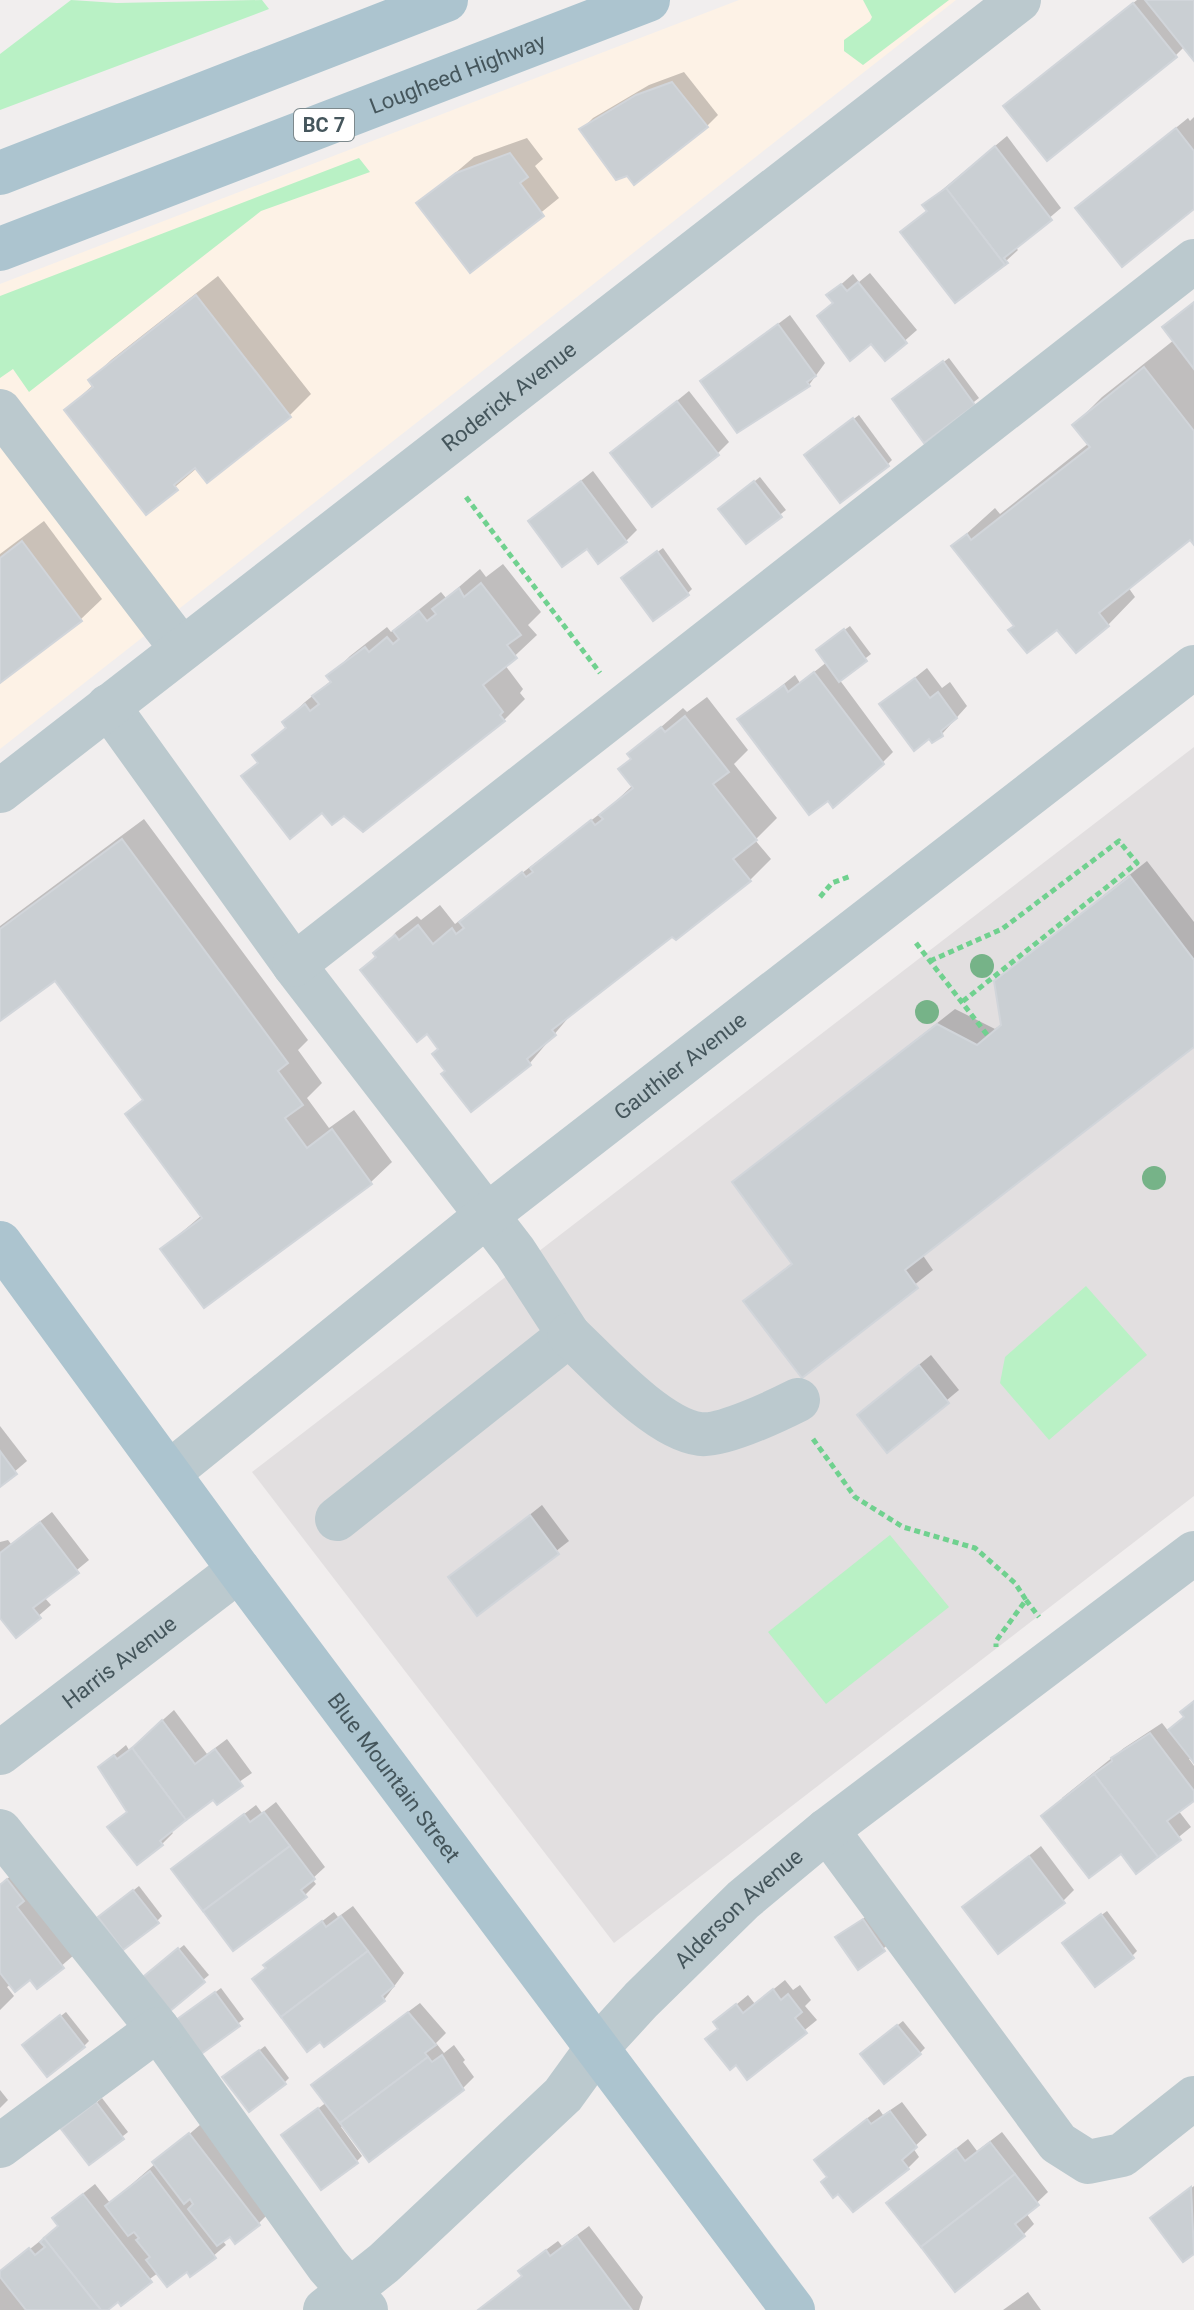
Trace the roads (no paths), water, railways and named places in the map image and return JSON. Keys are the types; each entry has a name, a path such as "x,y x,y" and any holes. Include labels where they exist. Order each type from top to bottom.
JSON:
{"main road":[{"path":"0,173 446,0"},
{"name":"Lougheed Highway","path":"0,249 648,0"},
{"name":"Blue Mountain Street","path":"0,1243 239,1570 793,2310"}],"street":[{"name":"Roderick Avenue","path":"0,791 1019,0"},
{"path":"294,965 1194,261"},
{"path":"0,411 181,648"},
{"name":"Gauthier Avenue","path":"170,1472 486,1216 1194,667"},
{"path":"108,706 294,965 486,1216 569,1335 652,1413 701,1435 758,1420 803,1414"},
{"path":"337,1519 569,1335"},
{"name":"Alderson Avenue","path":"347,2304 563,2095 597,2048 641,2000 743,1900 827,1830 1194,1553"},
{"name":"Harris Avenue","path":"0,1753 239,1570"},
{"path":"827,1830 1058,2143 1088,2162 1122,2155 1194,2098"},
{"path":"0,1831 158,2029 327,2265 347,2304"},
{"path":"0,2146 158,2029"}]}
